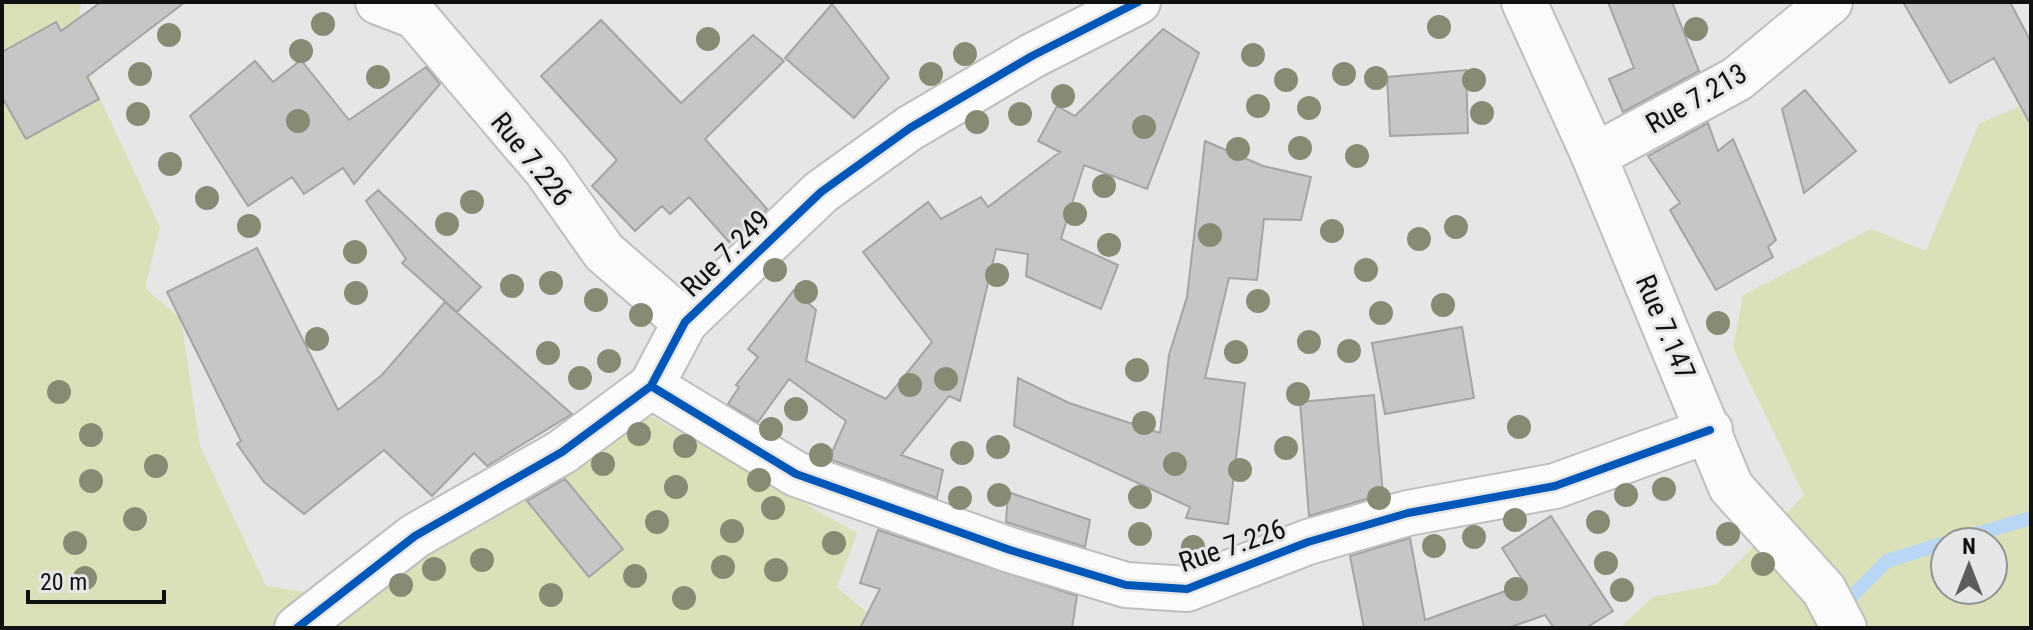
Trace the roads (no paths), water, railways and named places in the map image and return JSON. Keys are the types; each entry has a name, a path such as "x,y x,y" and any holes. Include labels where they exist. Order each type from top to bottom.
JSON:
{"street":[{"name":"Rue 7.226","path":"378,2 415,16 546,170 604,252 685,322"},
{"name":"Rue 7.249","path":"297,628 415,536 562,452 651,386 685,322 821,192 910,128 1032,56 1138,2"},
{"name":"Rue 7.147","path":"1524,2 1594,156 1731,487 1834,609"},
{"name":"Rue 7.213","path":"1594,156 1737,79 1830,2"},
{"name":"Rue 7.226","path":"651,386 796,474 1010,550 1126,585 1187,589 1308,542 1408,513 1555,486 1710,430"}],"waterway":[{"path":"2004,526 2031,518"},
{"path":"1840,608 1887,561 1929,548"}]}
